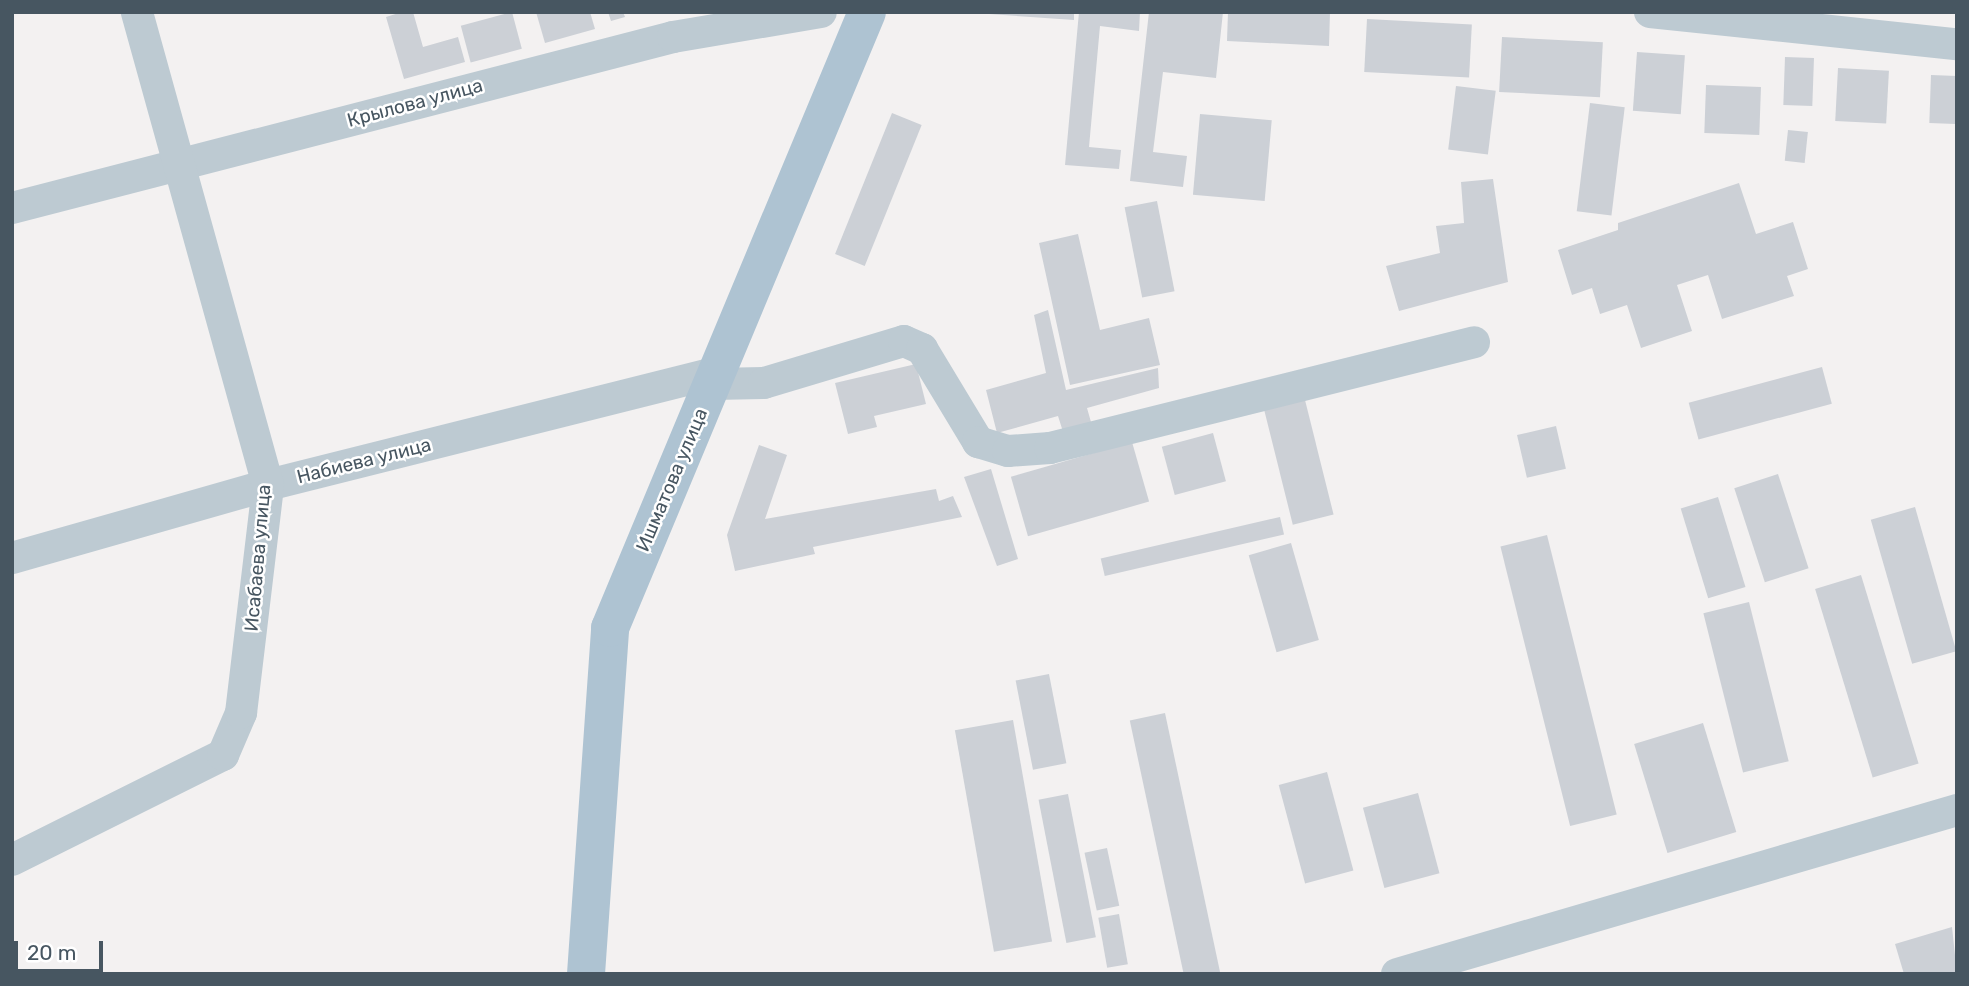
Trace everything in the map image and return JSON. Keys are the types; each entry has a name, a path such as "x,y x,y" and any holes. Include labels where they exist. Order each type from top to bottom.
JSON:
{"main road":[{"name":"Ишматова улица","path":"586,974 610,628 867,12"}],"street":[{"name":"Исабаева улица","path":"12,860 223,755 241,713 268,485 137,12"},
{"name":"Крылова улица","path":"12,208 673,37 821,12"},
{"path":"1650,12 1957,44"},
{"name":"Набиева улица","path":"12,558 268,485 715,378 764,383 904,341 922,349 978,443 1008,451 1050,448 1474,342"},
{"path":"1397,974 1957,810"}],"building":[{"path":"413,12 423,47 458,37 465,62 404,79 386,17"},
{"path":"512,12 522,49 471,62 461,26"},
{"path":"536,12 590,12 595,29 545,43"},
{"path":"608,12 623,12 625,17 611,21"},
{"path":"960,12 1074,12 1074,20"},
{"path":"1079,12 1140,12 1139,31 1100,26 1089,147 1121,150 1119,169 1065,165"},
{"path":"1149,12 1223,12 1216,78 1163,72 1153,152 1187,156 1183,187 1130,181"},
{"path":"1228,12 1330,12 1329,46 1227,41"},
{"path":"1367,19 1472,24 1469,77 1364,72"},
{"path":"1502,37 1603,42 1600,97 1499,92"},
{"path":"1637,52 1685,55 1681,114 1633,111"},
{"path":"1785,57 1814,58 1812,106 1783,105"},
{"path":"1838,68 1889,71 1886,124 1835,121"},
{"path":"1931,75 1957,76 1955,124 1929,123"},
{"path":"1706,85 1761,87 1759,135 1704,133"},
{"path":"1456,86 1496,91 1488,154 1448,150"},
{"path":"1590,103 1625,107 1611,215 1577,211"},
{"path":"892,113 922,125 865,266 835,254"},
{"path":"1200,114 1272,120 1265,201 1193,195"},
{"path":"1788,130 1808,132 1805,163 1785,161"},
{"path":"1493,179 1508,282 1399,311 1386,266 1440,253 1436,226 1464,223 1461,182"},
{"path":"1739,183 1756,234 1793,222 1808,269 1787,276 1794,296 1722,319 1708,275 1677,285 1692,331 1641,348 1627,305 1600,314 1592,288 1572,295 1558,250 1618,230 1618,223"},
{"path":"1157,201 1175,291 1142,298 1125,207"},
{"path":"1078,234 1100,330 1149,318 1160,365 1070,385 1039,243"},
{"path":"1048,310 1066,390 1158,368 1159,388 1087,408 1093,429 1065,438 1058,416 997,433 986,390 1046,373 1034,315"},
{"path":"916,364 926,404 874,416 877,427 848,434 835,383"},
{"path":"1822,367 1832,404 1699,439 1689,403"},
{"path":"1305,400 1334,514 1293,525 1264,410"},
{"path":"1556,426 1566,469 1527,478 1517,435"},
{"path":"1213,433 1226,481 1175,495 1162,447"},
{"path":"1132,442 1149,502 1028,536 1011,477"},
{"path":"759,445 787,455 765,519 936,489 939,501 953,496 962,517 813,547 815,554 735,571 727,535"},
{"path":"991,469 1018,559 997,566 964,477"},
{"path":"1778,474 1809,568 1765,582 1734,488"},
{"path":"1718,497 1745,587 1708,598 1681,508"},
{"path":"1915,507 1956,651 1912,664 1871,520"},
{"path":"1280,517 1284,535 1105,576 1101,558"},
{"path":"1547,535 1617,814 1570,826 1500,547"},
{"path":"1291,543 1319,640 1277,652 1249,555"},
{"path":"1861,575 1919,763 1873,777 1815,589"},
{"path":"1749,602 1789,761 1743,772 1703,613"},
{"path":"1049,674 1066,763 1033,770 1016,680"},
{"path":"1165,713 1220,974 1184,974 1130,720"},
{"path":"1013,720 1052,942 994,952 955,730"},
{"path":"1703,723 1736,832 1667,853 1634,744"},
{"path":"1327,772 1353,871 1305,883 1279,785"},
{"path":"1418,793 1439,873 1384,888 1363,808"},
{"path":"1068,794 1096,937 1066,943 1039,800"},
{"path":"1107,848 1119,906 1097,910 1085,853"},
{"path":"1119,914 1128,964 1107,968 1098,918"},
{"path":"1952,927 1957,974 1904,974 1895,944"}]}
